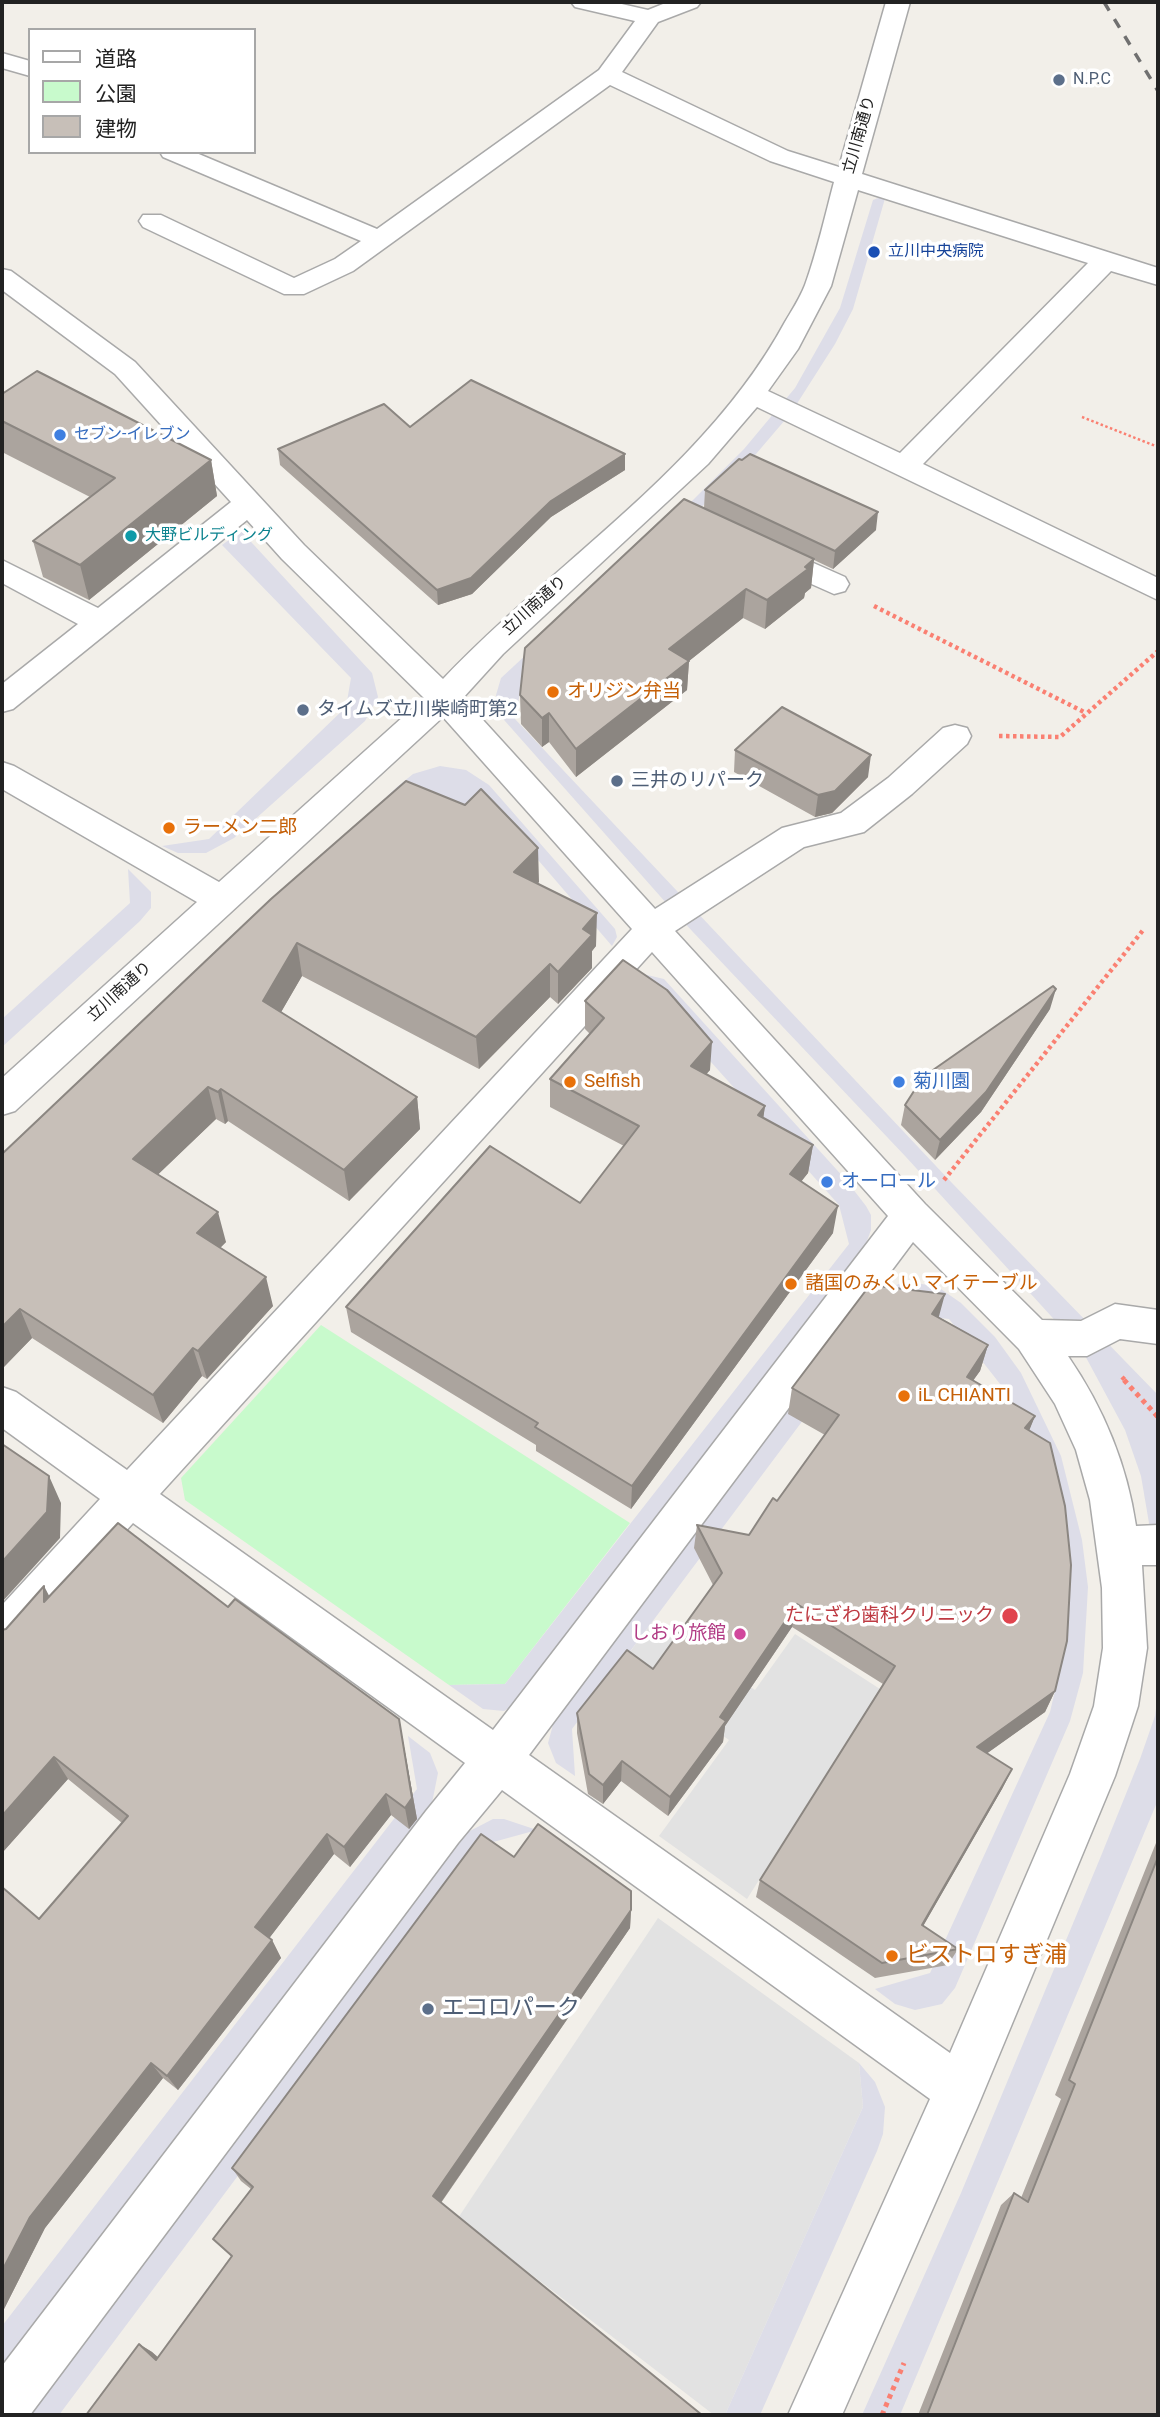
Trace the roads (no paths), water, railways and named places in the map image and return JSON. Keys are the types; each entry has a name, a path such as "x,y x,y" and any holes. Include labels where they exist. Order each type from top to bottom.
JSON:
{"street":[{"path":"583,2 650,17"},
{"path":"152,221 294,288 344,265 608,75 650,17 689,2"},
{"name":"立川南通り","path":"2,1100 444,698 485,650 668,506 708,449 754,396 805,317 818,286 898,2"},
{"path":"2,60 28,67"},
{"path":"608,75 779,156 1158,277"},
{"path":"177,154 379,239"},
{"path":"904,466 1106,260"},
{"path":"3,280 125,368 293,552 444,698 654,927 911,1215 1032,1337 1069,1391 1138,1546 1116,1706 1092,1776 959,2090 815,2415"},
{"path":"754,396 1158,590"},
{"path":"2,701 250,502"},
{"path":"739,539 834,584"},
{"path":"2,570 100,623"},
{"path":"2,1636 654,927 794,837 852,823 900,786 955,736"},
{"path":"2,774 222,900"},
{"path":"2,2409 442,1827 499,1758 911,1215"},
{"path":"1032,1337 1087,1339 1115,1321 1158,1327"},
{"path":"2,1405 499,1758 548,1798 959,2090"}],"railway":[{"path":"1104,2 1158,91"}],"place":[{"name":"N.P.C","path":"1059,80"},
{"name":"立川中央病院","path":"874,252"},
{"name":"セブン-イレブン","path":"60,435"},
{"name":"大野ビルディング","path":"131,536"},
{"name":"オリジン弁当","path":"553,692"},
{"name":"タイムズ立川柴崎町第2","path":"303,710"},
{"name":"三井のリパーク","path":"617,781"},
{"name":"ラーメン二郎","path":"169,828"},
{"name":"Selfish","path":"570,1082"},
{"name":"菊川園","path":"899,1082"},
{"name":"オーロール","path":"827,1182"},
{"name":"諸国のみくい マイテーブル","path":"791,1284"},
{"name":"iL CHIANTI","path":"904,1396"},
{"name":"たにざわ歯科クリニック","path":"1010,1616"},
{"name":"しおり旅館","path":"740,1634"},
{"name":"ビストロすぎ浦","path":"892,1956"},
{"name":"エコロパーク","path":"428,2009"}]}
